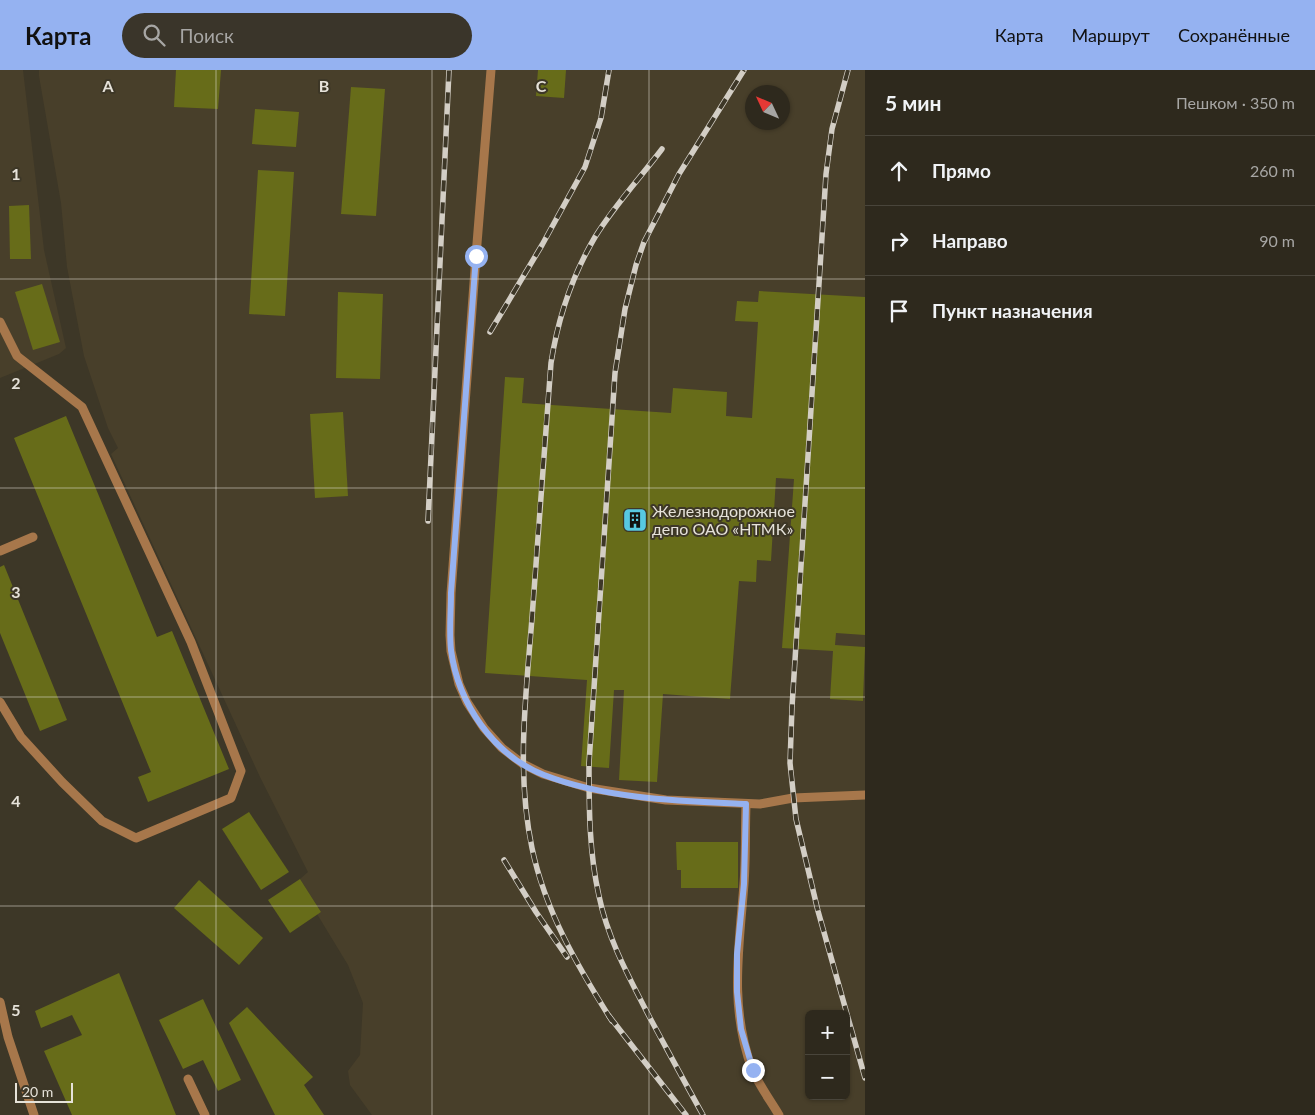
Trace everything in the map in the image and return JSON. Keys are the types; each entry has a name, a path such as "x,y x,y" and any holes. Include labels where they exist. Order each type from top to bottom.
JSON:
{"lane":[{"path":"492,70 451,593 450,635 454,666 467,702 492,739 512,756 542,774 589,788 666,800 746,804 766,804 793,798 865,795"},
{"path":"0,322 18,356 82,407 191,642 241,771 231,798 136,838 102,821 62,782 20,737 0,702"},
{"path":"0,551 33,538"},
{"path":"746,804 744,884 737,964 738,1010 745,1046 753,1070 779,1115"},
{"path":"0,1002 8,1037 34,1115"},
{"path":"188,1079 205,1115"}],"shaded area":[{"path":"0,70 23,70 44,250 66,348 59,354 0,378"},
{"path":"39,70 865,70 865,1115 372,1115 350,1085 348,1071 360,1055 363,1003 348,965 317,914 321,912 300,879 308,872 260,777 111,454 118,448 108,428 84,356 67,267 61,203"}],"building":[{"path":"176,70 221,70 218,109 174,107"},
{"path":"538,70 566,70 564,98 536,96"},
{"path":"351,87 385,89 376,216 341,214"},
{"path":"255,109 299,112 296,147 252,144"},
{"path":"258,170 294,172 285,316 249,314"},
{"path":"29,205 31,259 10,259 9,206"},
{"path":"42,284 60,342 33,350 15,292"},
{"name":"Железнодорожное депо ОАО «НТМК»","path":"759,291 865,297 865,635 836,633 835,645 865,647 863,701 830,699 833,651 782,648 794,479 776,478 771,561 757,560 756,582 739,581 730,699 663,694 657,782 619,780 624,690 614,690 609,768 581,766 587,680 485,673 505,377 524,378 522,403 671,413 673,388 727,392 726,416 752,418 758,322 735,321 737,301 758,302"},
{"path":"338,292 383,294 380,379 336,378"},
{"path":"343,412 348,496 315,498 310,414"},
{"path":"66,416 157,637 172,631 229,769 148,802 138,777 151,772 14,438"},
{"path":"4,565 67,720 40,731 0,633 0,567"},
{"path":"249,812 289,872 261,890 222,829"},
{"path":"676,842 738,842 738,888 681,888 681,870 677,870"},
{"path":"300,879 321,912 290,933 268,900"},
{"path":"199,880 263,938 239,965 174,908"},
{"path":"119,973 176,1115 72,1115 44,1051 82,1035 72,1015 41,1028 35,1011"},
{"path":"203,999 241,1080 218,1091 203,1060 183,1069 159,1020"},
{"path":"247,1007 313,1077 304,1085 324,1115 275,1115 229,1023"}],"railway":[{"path":"428,521 449,70"},
{"path":"490,332 542,245 585,167 601,118 609,70"},
{"path":"703,1115 635,989 620,959 608,928 599,896 591,846 589,763 615,373 625,309 644,242 679,174 744,70"},
{"path":"848,70 832,129 826,174 790,763 796,819 818,911 865,1078"},
{"path":"612,1021 564,938 545,894 538,871 532,848 524,791 525,705 551,363 558,330 573,282 595,237 619,203 662,149"},
{"path":"504,860 567,957"},
{"path":"609,1016 686,1115"}],"place":[{"name":"Железнодорожное депо ОАО «НТМК»","path":"635,520"}],"route":[{"path":"476,256 451,593 451,650 459,684 467,702 492,739 523,764 542,774 608,792 666,800 746,804 744,884 736,974 741,1029 753,1070"}]}
